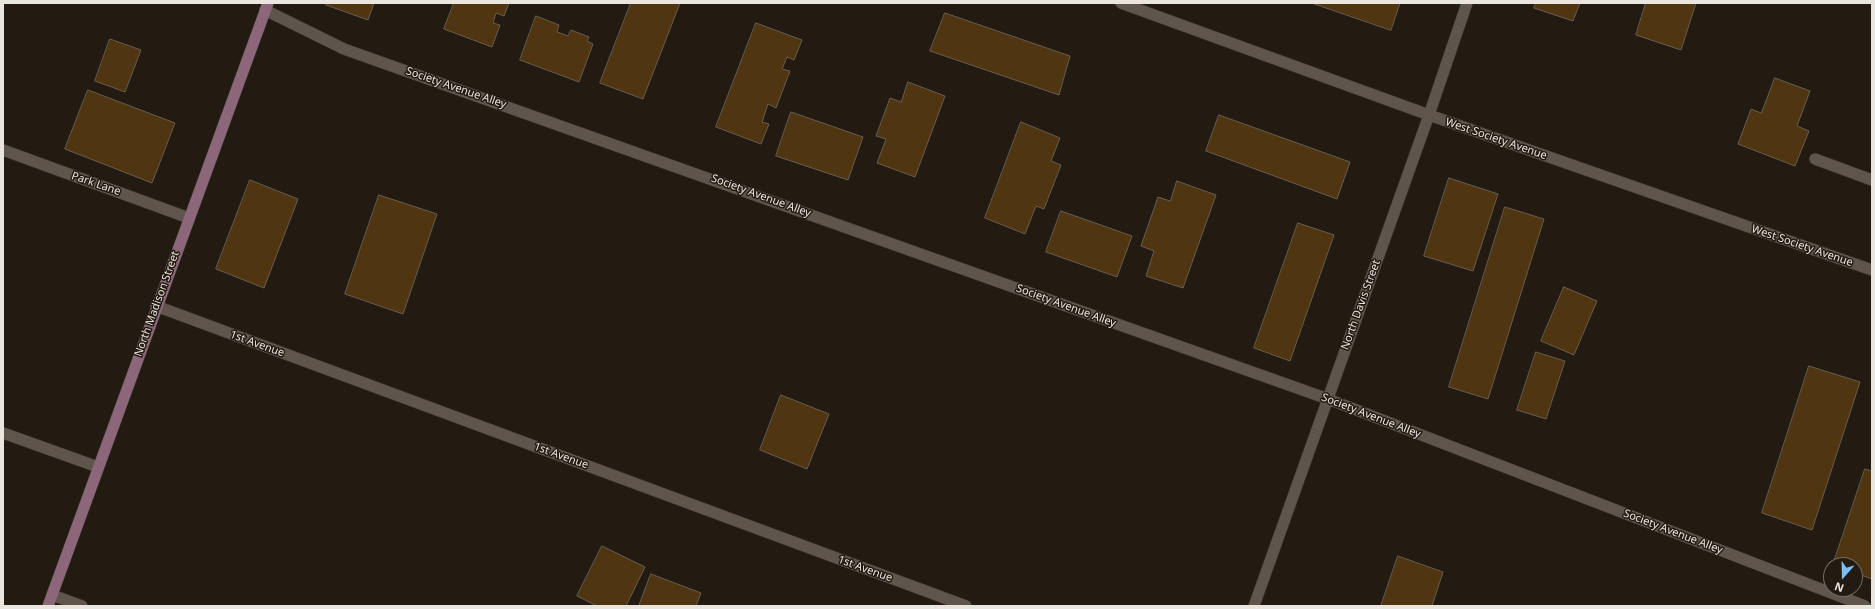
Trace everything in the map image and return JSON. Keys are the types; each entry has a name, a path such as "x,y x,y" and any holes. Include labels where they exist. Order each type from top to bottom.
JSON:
{"main road":[{"name":"North Madison Street","path":"50,601 266,7"}],"street":[{"name":"West Society Avenue","path":"1121,3 1429,115 1872,270"},
{"name":"North Davis Street","path":"1254,606 1429,115 1467,3"},
{"name":"Society Avenue Alley","path":"266,7 344,49 1328,399 1865,606"},
{"name":"Park Lane","path":"3,150 188,218"},
{"path":"1815,159 1872,180"},
{"name":"1st Avenue","path":"156,306 966,606"},
{"path":"3,433 98,467"},
{"path":"50,601 82,606"}],"building":[{"path":"327,3 374,3 368,20 326,5"},
{"path":"454,3 509,3 504,16 496,13 493,23 500,25 492,47 444,29"},
{"path":"631,3 680,3 643,99 600,83"},
{"path":"1312,3 1400,3 1391,30"},
{"path":"1536,3 1580,3 1573,21 1534,8"},
{"path":"1646,3 1696,3 1681,50 1636,35"},
{"path":"945,13 1070,56 1059,95 930,51"},
{"path":"536,16 559,25 557,32 568,36 571,30 589,37 587,41 593,44 579,82 520,60"},
{"path":"756,23 802,40 794,60 787,57 782,69 790,71 776,108 768,104 762,122 769,124 761,144 716,127"},
{"path":"110,39 141,50 125,92 95,81"},
{"path":"1775,78 1810,91 1797,126 1809,131 1795,166 1738,144 1751,109 1761,113"},
{"path":"908,82 945,96 915,177 877,163 886,139 876,136 890,98 901,102"},
{"path":"88,90 175,123 152,183 65,149"},
{"path":"791,112 863,137 848,180 776,156"},
{"path":"1219,115 1350,162 1337,199 1206,151"},
{"path":"1021,122 1060,138 1051,161 1061,165 1044,209 1036,206 1025,234 985,218"},
{"path":"1449,178 1498,194 1473,271 1424,256"},
{"path":"250,180 298,199 264,288 216,269"},
{"path":"1177,181 1216,195 1183,288 1146,276 1154,251 1141,246 1158,197 1170,201"},
{"path":"379,195 437,214 403,314 345,294"},
{"path":"1505,207 1544,219 1488,399 1449,387"},
{"path":"1061,211 1132,236 1117,277 1046,252"},
{"path":"1298,223 1334,235 1290,361 1254,348"},
{"path":"1564,287 1597,301 1574,355 1541,341"},
{"path":"1536,352 1565,361 1546,419 1517,410"},
{"path":"1809,366 1860,382 1812,530 1762,513"},
{"path":"781,395 829,414 807,469 760,450"},
{"path":"1865,469 1872,471 1872,579 1863,576 1863,557 1836,557"},
{"path":"602,546 645,567 626,606 597,606 577,596"},
{"path":"1398,556 1443,572 1432,606 1381,606"},
{"path":"651,574 701,593 696,606 639,606"}]}
